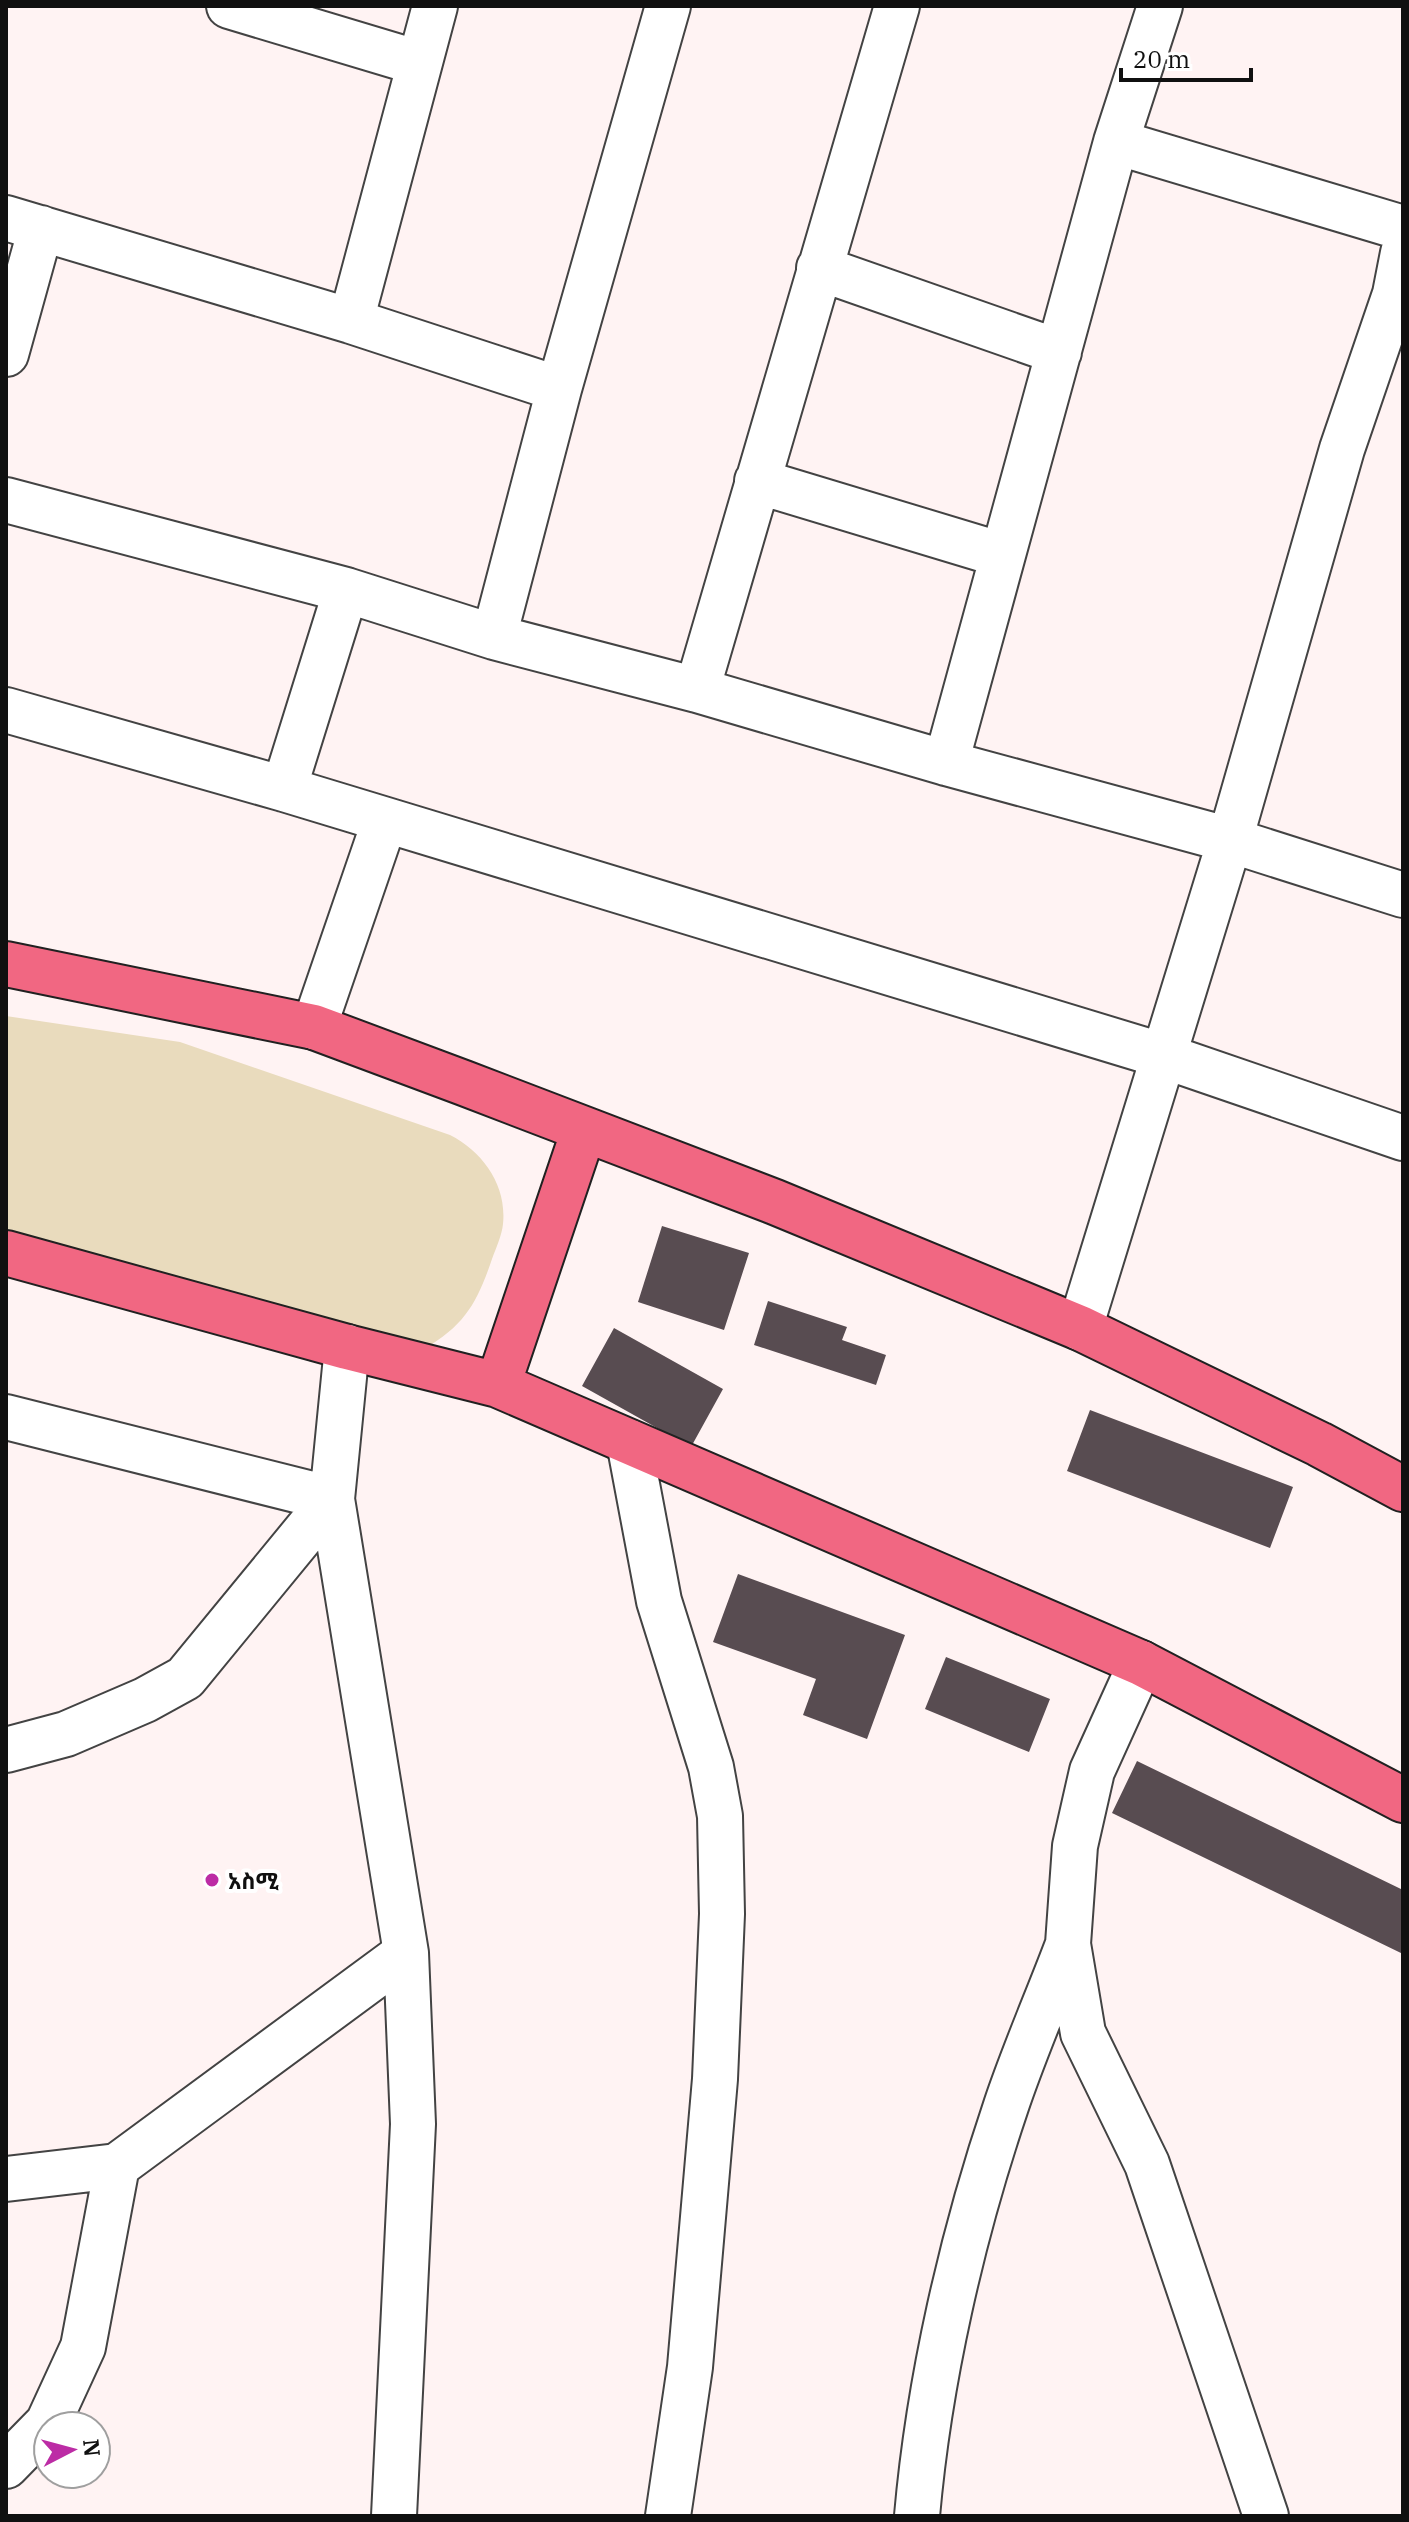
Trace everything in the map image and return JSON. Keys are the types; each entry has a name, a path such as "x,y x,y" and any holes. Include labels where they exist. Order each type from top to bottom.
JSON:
{"highway":[{"path":"6,964 314,1027 775,1202 1080,1328 1319,1444 1403,1489"},
{"path":"498,1385 584,1130"},
{"path":"6,1253 347,1347 498,1385 1141,1663 1403,1800"}],"street":[{"path":"229,6 419,63"},
{"path":"351,321 435,6"},
{"path":"494,637 559,389 668,6"},
{"path":"697,690 897,6"},
{"path":"946,763 1116,142 1160,6"},
{"path":"1116,142 1403,228"},
{"path":"6,354 23,223 351,321 559,389"},
{"path":"1080,1328 1230,840 1342,449 1395,294 1403,253"},
{"path":"819,268 1059,352"},
{"path":"757,481 1002,555"},
{"path":"6,500 346,590 494,637 697,690 946,763 1230,840 1403,895"},
{"path":"284,789 346,590"},
{"path":"6,710 284,789 1164,1056 1403,1138"},
{"path":"314,1027 385,820"},
{"path":"347,1347 332,1499 406,1953 413,2124 394,2516"},
{"path":"6,1417 332,1499"},
{"path":"629,1442 659,1601 711,1767 720,1816 722,1914 715,2079 690,2367 668,2516"},
{"path":"6,1750 66,1734 145,1700 185,1678 332,1499"},
{"path":"1141,1663 1092,1771 1075,1846 1068,1944 1083,2033 1147,2164 1266,2516"},
{"path":"917,2516 921,2474 957,2269 1006,2105 1068,1944"},
{"path":"6,2179 117,2166 406,1953"},
{"path":"6,2466 48,2423 83,2347 117,2166"}],"shaded area":[{"path":"6,1016 180,1042 450,1135 462,1142 490,1171 497,1183 503,1210 500,1237 468,1312 450,1331 424,1349 6,1232"}],"building":[{"path":"662,1226 749,1253 724,1330 638,1302"},
{"path":"768,1301 847,1327 842,1340 886,1355 876,1385 754,1345"},
{"path":"614,1328 723,1389 691,1447 582,1386"},
{"path":"1090,1410 1293,1487 1270,1548 1067,1471"},
{"path":"738,1574 905,1635 867,1739 803,1715 816,1679 713,1642"},
{"path":"946,1657 1050,1699 1029,1752 925,1709"},
{"path":"1137,1761 1403,1890 1403,1954 1112,1813"}],"place":[{"name":"አስሚ","path":"212,1880"}]}
